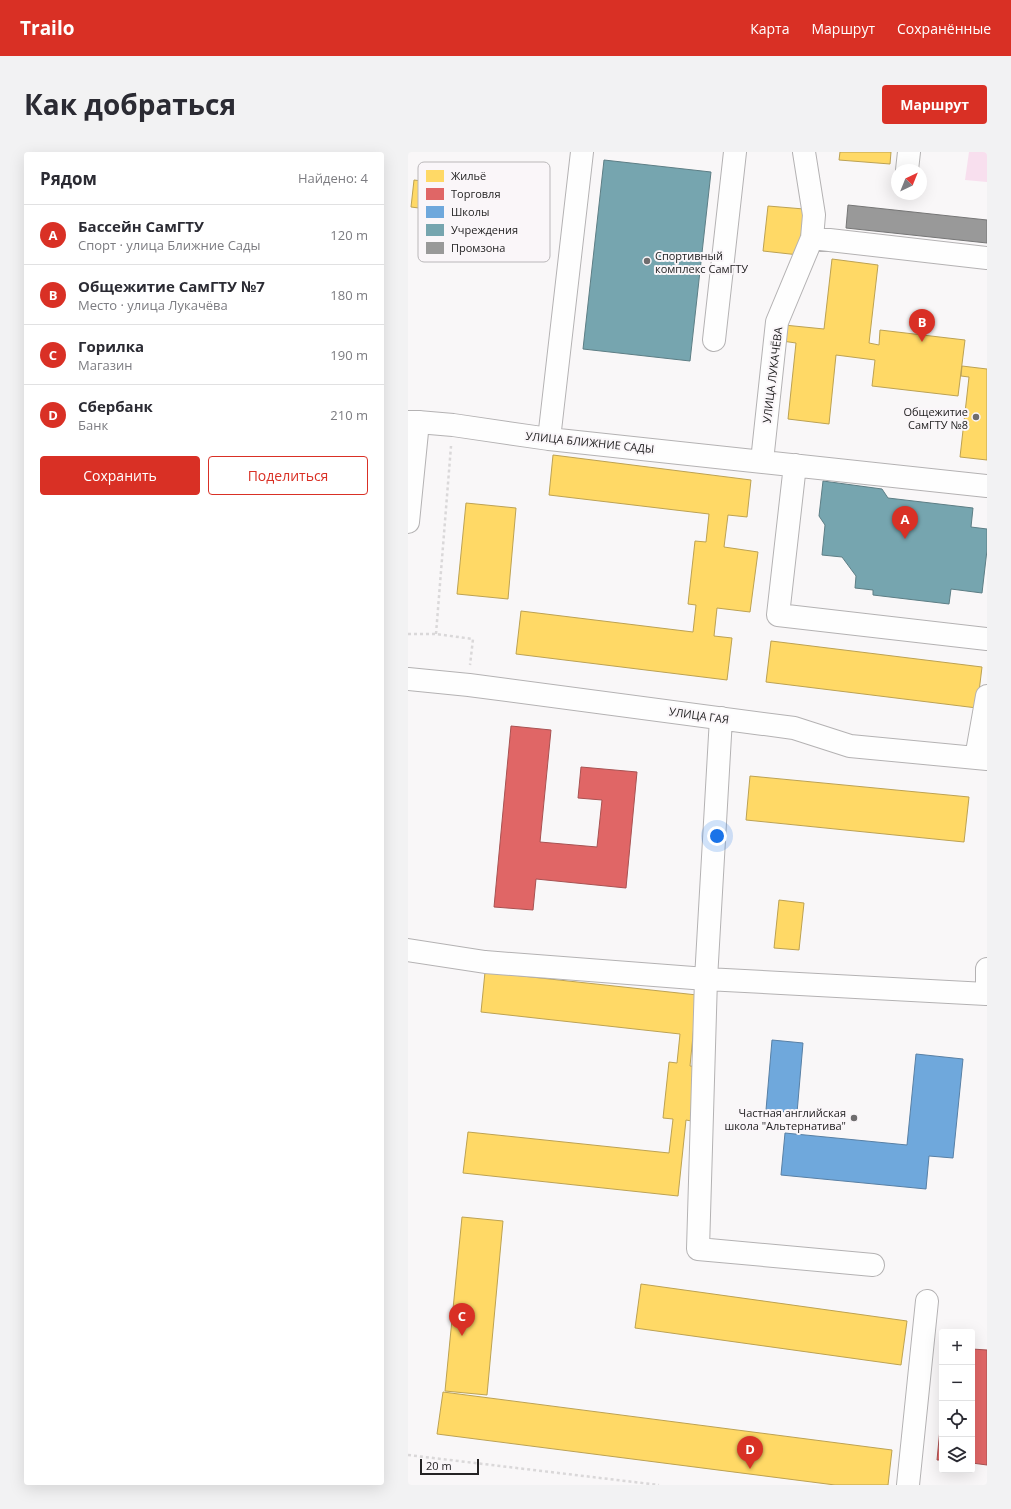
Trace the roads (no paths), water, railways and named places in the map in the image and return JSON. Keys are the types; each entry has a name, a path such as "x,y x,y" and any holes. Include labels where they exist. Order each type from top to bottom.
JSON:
{"street":[{"path":"549,439 582,152"},
{"name":"УЛИЦА ЛУКАЧЁВА","path":"762,461 778,322 812,238 814,215 804,152"},
{"path":"908,164 909,152"},
{"path":"714,340 730,153"},
{"path":"812,238 987,258"},
{"path":"408,522 413,422"},
{"name":"УЛИЦА БЛИЖНИЕ САДЫ","path":"413,422 453,425 549,439 987,486"},
{"path":"795,465 778,615 987,639"},
{"name":"УЛИЦА ГАЯ","path":"408,679 469,685 794,728 850,746 981,759"},
{"path":"981,759 987,696"},
{"path":"721,718 706,979 698,1249 873,1265"},
{"path":"408,950 485,962 706,979 987,994 987,968"},
{"path":"908,1485 927,1301"}],"place":[{"name":"Спортивный комплекс СамГТУ","path":"647,261"},
{"name":"Общежитие СамГТУ №7","path":"922,342"},
{"name":"Общежитие СамГТУ №8","path":"976,417"},
{"name":"Бассейн СамГТУ","path":"905,539"},
{"name":"Частная английская школа \"Альтернатива\"","path":"854,1118"},
{"name":"Горилка","path":"462,1336"},
{"name":"Сбербанк","path":"750,1469"}]}
